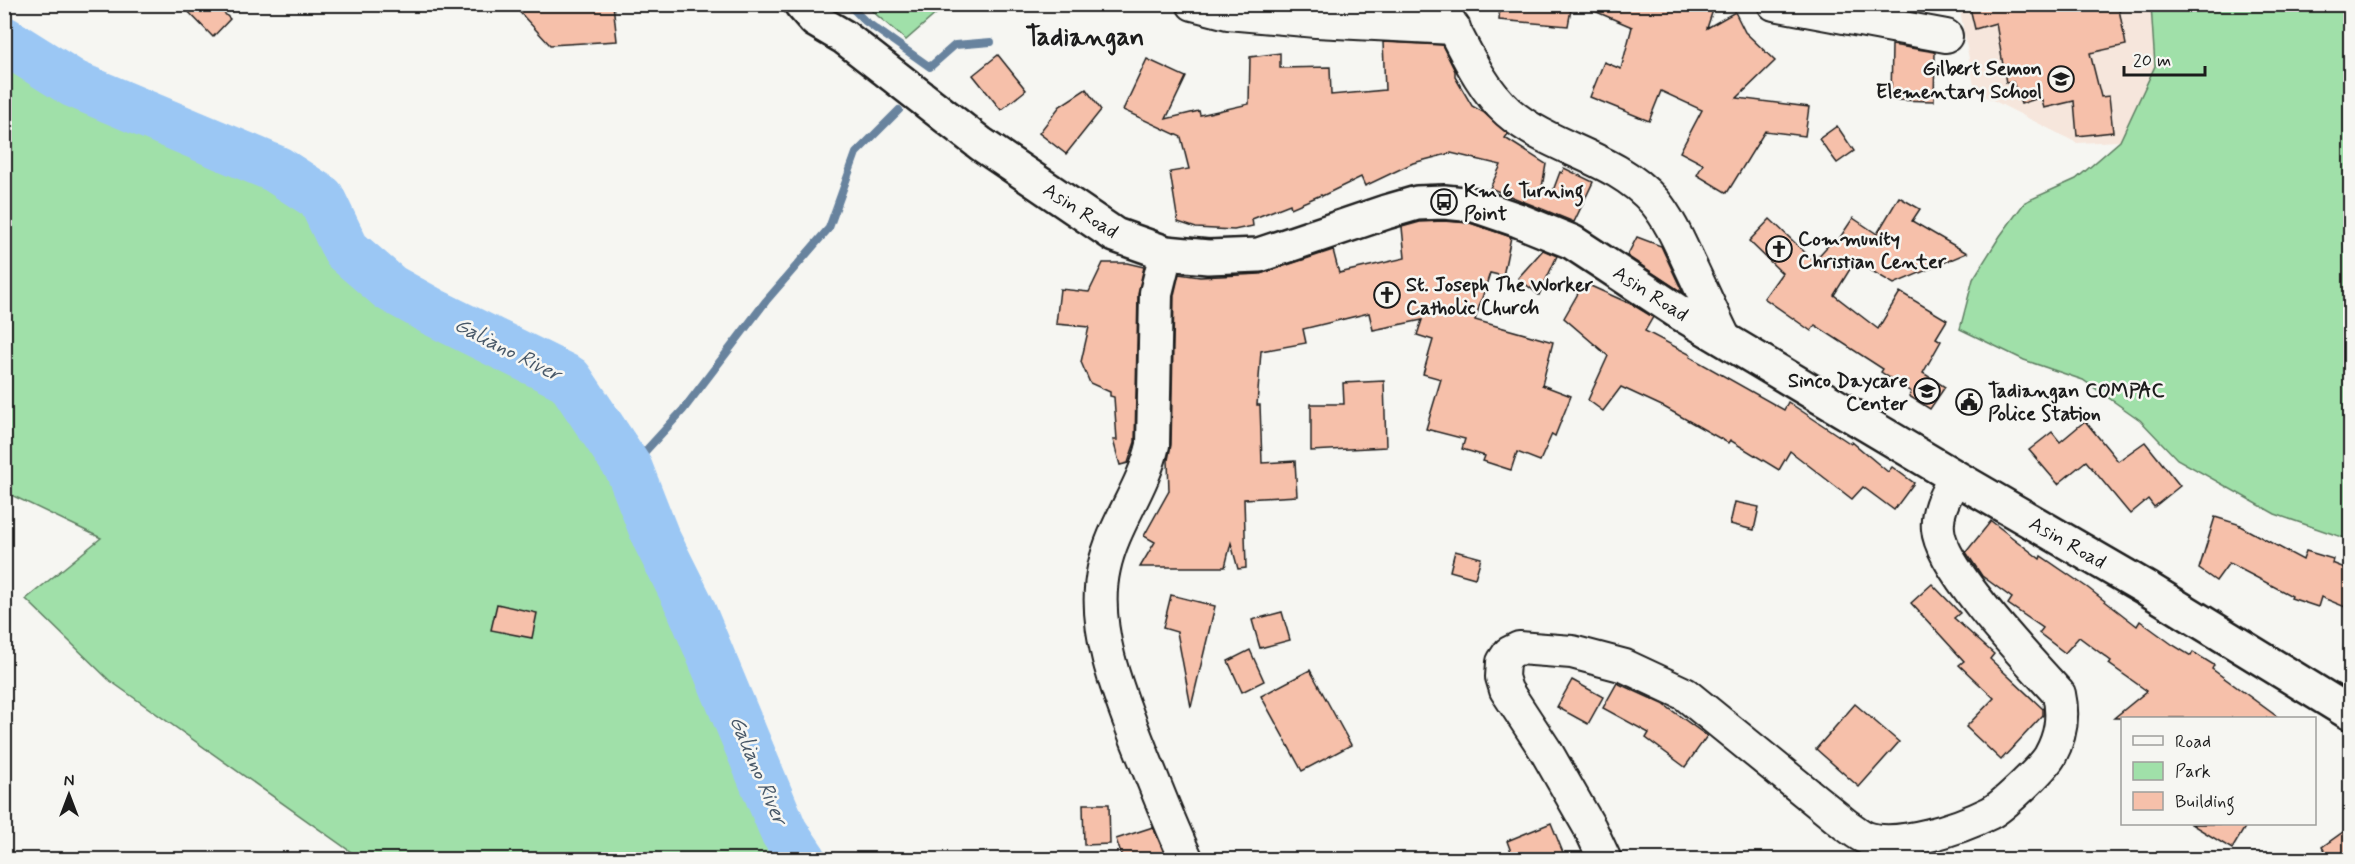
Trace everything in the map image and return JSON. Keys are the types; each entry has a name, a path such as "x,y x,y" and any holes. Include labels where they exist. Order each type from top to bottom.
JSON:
{"main road":[{"name":"Asin Road","path":"801,4 815,20 844,37 981,144 1115,235 1166,253 1208,257 1259,255 1417,203 1444,202 1474,205 1572,242 1680,313 2148,589 2350,713"}],"street":[{"path":"1193,4 1228,13 1316,21 1447,16 1489,92 1509,112 1559,144 1604,162 1630,178 1656,203 1676,234 1725,339"},
{"path":"1773,4 1946,36"},
{"path":"1166,253 1156,293 1153,445 1148,467 1113,541 1104,569 1101,601 1103,633 1121,698 1172,830 1187,860"},
{"path":"1605,860 1590,828 1546,751 1506,690 1502,677 1503,662 1509,652 1519,648 1572,652 1625,666 1685,694 1846,825 1891,850 1991,812 2049,759 2059,737 2063,713 2059,694 1966,584 1941,546 1938,512 1955,477"}],"shaded area":[{"name":"Gilbert Semon Elementary School","path":"1959,5 2151,5 2155,66 2120,141 2077,143 1975,91"}],"green space":[{"path":"865,5 946,5 906,40"},
{"path":"2151,5 2350,5 2350,540 2275,514 2177,459 2140,420 2083,380 2024,360 1960,329 1973,279 2025,202 2076,179 2120,141 2155,66"},
{"path":"4,40 74,84 276,169 321,198 346,250 390,288 433,312 569,379 629,469 656,538 690,606 784,832 803,859 361,859 109,680 26,599 101,538 5,492"}],"building":[{"path":"181,4 215,4 230,19 213,37"},
{"path":"512,4 613,4 617,41 550,45"},
{"path":"1500,4 1572,4 1568,26 1499,20"},
{"path":"1578,4 1660,5 1679,9 1681,4 1715,4 1707,28 1735,12 1745,32 1775,61 1737,98 1809,107 1805,136 1765,131 1727,193 1697,175 1703,164 1680,152 1702,110 1661,91 1649,121 1590,97 1604,62 1621,69 1632,27"},
{"path":"1982,4 2118,4 2126,45 2090,53 2101,97 2109,96 2113,132 2077,136 2074,101 2044,108 2041,97 2021,104 2013,82 2006,83 1996,23 1975,29 1970,8"},
{"path":"1383,42 1442,45 1455,71 1455,77 1472,106 1483,112 1508,134 1505,138 1546,164 1541,193 1551,196 1560,172 1562,173 1564,168 1593,182 1574,222 1490,188 1501,165 1451,153 1413,163 1365,186 1361,177 1291,208 1290,204 1252,219 1253,226 1234,230 1196,228 1178,222 1170,172 1189,169 1181,137 1123,110 1147,59 1186,77 1166,119 1199,111 1200,115 1249,104 1250,57 1280,53 1280,68 1330,67 1331,95 1385,90"},
{"path":"1892,45 1935,52 1934,101 1891,100"},
{"path":"998,55 1026,90 1001,110 973,75"},
{"path":"1086,89 1101,110 1066,154 1039,133 1060,106"},
{"path":"1837,126 1854,151 1837,163 1819,139"},
{"path":"1899,197 1920,209 1912,221 1967,253 1894,284 1855,261 1834,295 1878,329 1900,292 1947,320 1936,338 1941,341 1923,373 1945,387 1930,409 1909,396 1911,392 1881,372 1883,369 1815,325 1811,331 1764,298 1782,273 1749,241 1770,219 1814,261 1834,239 1837,242 1853,218 1877,234"},
{"path":"1420,222 1470,223 1511,237 1503,276 1490,273 1475,320 1553,342 1542,385 1571,396 1555,436 1552,434 1540,461 1517,452 1511,470 1483,461 1485,456 1462,449 1465,439 1426,429 1441,379 1423,374 1433,340 1417,335 1422,320 1373,330 1369,313 1303,329 1306,343 1261,351 1257,405 1260,405 1262,463 1295,461 1297,496 1244,499 1246,568 1238,569 1231,543 1225,567 1140,567 1155,542 1144,536 1169,491 1174,295 1179,274 1200,277 1260,274 1333,250 1339,273 1405,258 1402,227"},
{"path":"1637,237 1661,246 1683,293 1627,256"},
{"path":"1543,250 1557,256 1539,295 1518,278"},
{"path":"1103,263 1127,263 1144,267 1138,293 1135,442 1128,463 1120,465 1113,440 1117,440 1114,397 1110,396 1110,392 1090,383 1081,362 1089,327 1056,324 1060,289 1089,292"},
{"path":"1584,283 1633,305 1653,317 1645,331 1691,355 1690,357 1784,410 1788,402 1851,444 1852,442 1888,472 1892,467 1914,483 1894,510 1863,487 1852,499 1790,451 1779,470 1730,440 1728,443 1664,407 1621,387 1603,411 1588,400 1608,356 1564,318"},
{"path":"1384,381 1386,447 1311,451 1311,404 1344,404 1343,383"},
{"path":"2085,421 2118,461 2145,442 2180,486 2154,507 2148,499 2130,514 2086,461 2058,484 2029,450 2052,432 2060,442"},
{"path":"1735,502 1759,507 1754,530 1730,524"},
{"path":"2215,517 2241,525 2303,560 2306,551 2333,559 2332,563 2350,570 2350,609 2321,597 2318,607 2291,598 2292,596 2229,563 2216,581 2199,569"},
{"path":"1991,521 2040,559 2041,556 2088,588 2137,626 2140,621 2191,656 2193,652 2214,665 2212,669 2278,717 2114,718 2147,691 2109,664 2111,661 2079,637 2065,653 2039,633 2043,628 2008,604 2012,598 1982,576 1966,552"},
{"path":"1455,551 1481,558 1475,578 1450,571"},
{"path":"1932,584 1960,613 1954,618 1994,654 1990,659 2043,709 2043,715 2001,760 1966,727 1994,698 1959,665 1964,661 1911,603"},
{"path":"1171,595 1215,606 1191,707 1177,632 1163,628"},
{"path":"497,604 537,613 532,638 491,630"},
{"path":"1282,612 1290,640 1260,648 1252,620"},
{"path":"1250,650 1264,681 1242,692 1228,661"},
{"path":"1310,670 1351,745 1302,771 1261,696"},
{"path":"1572,680 1603,697 1588,724 1557,707"},
{"path":"1617,683 1663,704 1707,736 1685,767 1646,738 1649,733 1603,708"},
{"path":"1855,704 1899,742 1859,787 1816,749"},
{"path":"1083,804 1109,804 1110,844 1084,845"},
{"path":"1551,823 1566,860 1514,860 1507,841"},
{"path":"2193,825 2246,825 2232,849"},
{"path":"1153,827 1167,860 1123,860 1116,839"},
{"path":"2350,827 2350,860 2330,860 2322,847"}],"waterway":[{"path":"848,4 865,21 930,67 955,45 991,42"},
{"name":"Galiano River","path":"4,40 74,84 276,169 321,198 346,250 390,288 433,312 569,379 629,469 656,538 690,606 784,832 803,860"},
{"path":"629,469 683,410 766,301 829,228 856,153 899,110"}],"place":[{"name":"Gilbert Semon Elementary School","path":"2061,79"},
{"name":"Km 6 Turning Point","path":"1444,202"},
{"name":"Community Christian Center","path":"1779,249"},
{"name":"St. Joseph The Worker Catholic Church","path":"1387,295"},
{"name":"Sinco Daycare Center","path":"1927,391"},
{"name":"Tadiangan COMPAC Police Station","path":"1969,402"}],"district":[{"name":"Tadiangan","path":"1085,36"}]}
